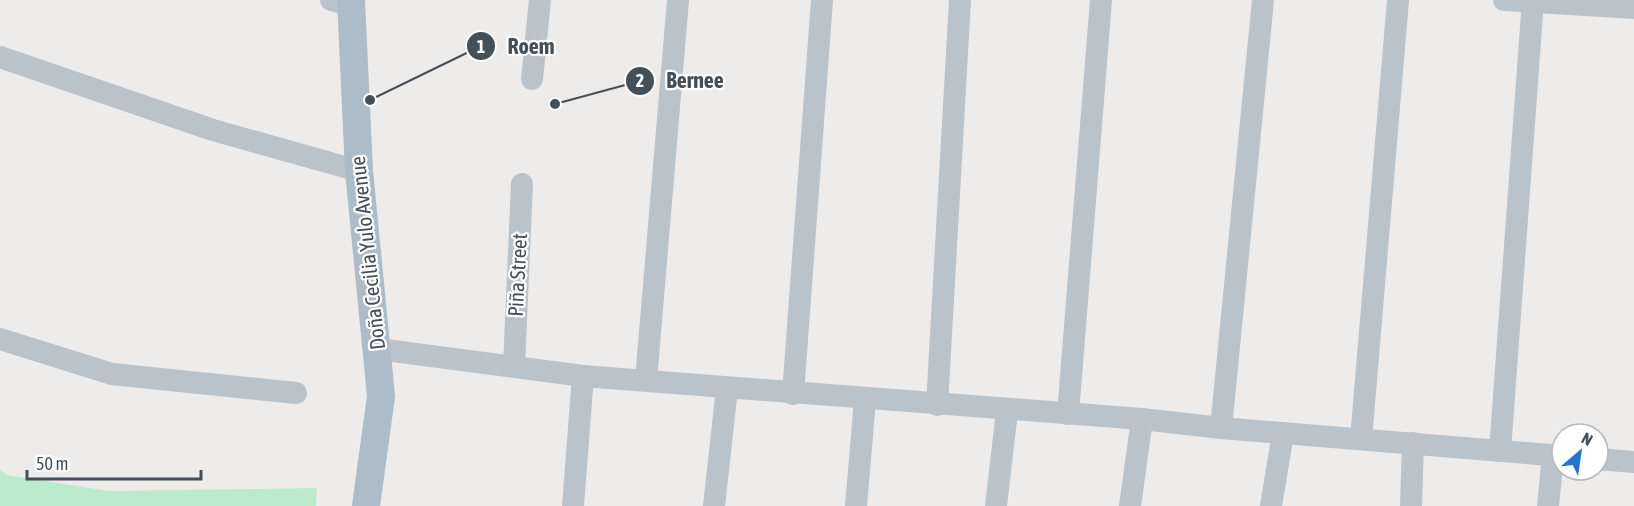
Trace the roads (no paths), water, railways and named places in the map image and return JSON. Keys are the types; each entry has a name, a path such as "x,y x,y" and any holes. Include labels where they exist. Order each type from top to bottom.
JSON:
{"main road":[{"name":"Doña Cecilia Yulo Avenue","path":"344,2 381,396 366,506"}],"street":[{"path":"532,80 540,0"},
{"path":"646,380 678,0"},
{"path":"793,394 822,0"},
{"path":"937,405 960,0"},
{"path":"1068,414 1101,0"},
{"path":"1221,428 1263,0"},
{"path":"1361,440 1398,0"},
{"path":"1504,0 1634,8"},
{"path":"1500,451 1533,1"},
{"path":"0,57 213,130 359,171"},
{"name":"Piña Street","path":"514,366 522,184"},
{"path":"0,339 112,374 296,393"},
{"path":"378,349 583,376 1008,411 1142,419 1221,428 1550,455"},
{"path":"573,506 583,376"},
{"path":"714,506 727,388"},
{"path":"856,506 865,400"},
{"path":"996,506 1008,411"},
{"path":"1130,506 1142,419"},
{"path":"1271,506 1282,433"},
{"path":"1411,506 1413,443"},
{"path":"1610,460 1634,462"},
{"path":"1548,506 1552,482"}],"place":[{"name":"Roem","path":"370,100"},
{"name":"Bernee","path":"555,104"}]}
